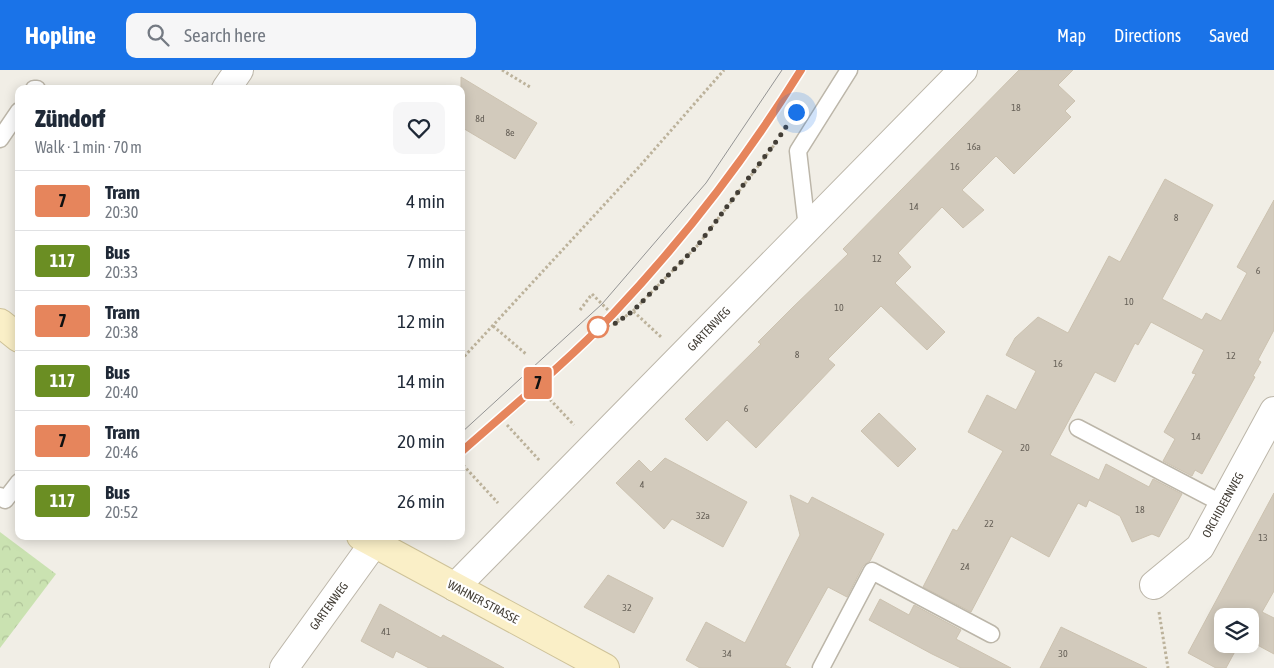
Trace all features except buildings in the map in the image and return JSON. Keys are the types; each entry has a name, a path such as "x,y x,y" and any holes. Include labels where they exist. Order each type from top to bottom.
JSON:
{"street":[{"path":"229,85 239,70"},
{"name":"GARTENWEG","path":"455,587 963,70"},
{"path":"0,322 15,335"},
{"name":"ORCHIDEENWEG","path":"1154,585 1200,547 1274,411"},
{"name":"GARTENWEG","path":"284,668 368,540"},
{"name":"WAHNER STRASSE","path":"368,540 605,668"}],"lane":[{"path":"807,228 798,151 849,70"},
{"path":"0,139 15,117"},
{"path":"1078,428 1223,504"},
{"path":"0,496 5,500 15,487"},
{"path":"821,668 872,571 991,634"}],"path":[{"path":"502,70 530,87"},
{"path":"465,356 639,167 724,70"},
{"path":"613,325 633,311 698,245 778,139"},
{"path":"580,310 592,294 619,320"},
{"path":"633,311 681,357"},
{"path":"493,326 526,354"},
{"path":"543,392 594,446"},
{"path":"507,425 558,481"},
{"path":"465,467 517,524"},
{"path":"1154,585 1168,668"}],"green space":[{"path":"0,532 56,574 0,648"}],"tram line":[{"path":"465,429 602,304 706,183 782,70"},
{"path":"465,448 613,314 681,237 723,184 801,70"},
{"name":"7","path":"465,449 502,417 612,314 680,237 723,184 801,70"}],"route":[{"path":"598,327 613,325 633,311 698,245 778,139 796,112"}]}
